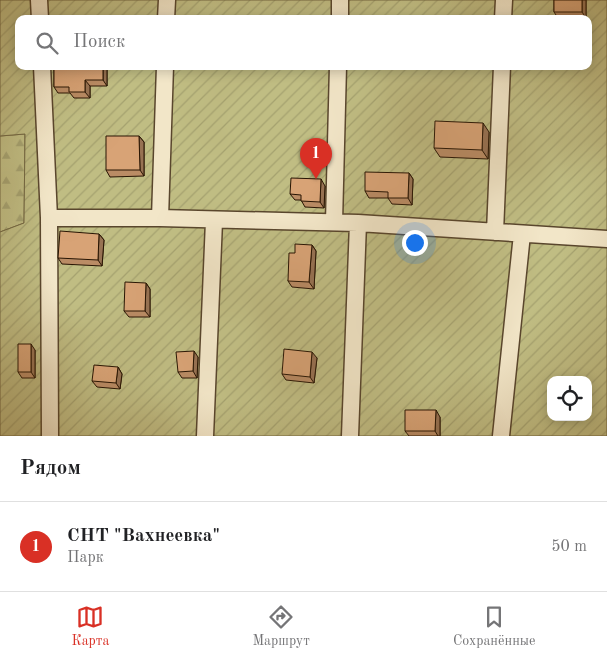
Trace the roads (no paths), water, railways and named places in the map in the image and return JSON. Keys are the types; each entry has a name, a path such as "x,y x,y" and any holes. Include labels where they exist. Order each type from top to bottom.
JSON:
{"lane":[{"path":"39,0 40,15"},
{"path":"166,15 167,0"},
{"path":"340,0 340,15"},
{"path":"504,0 504,15"},
{"path":"42,70 49,218 50,436"},
{"path":"160,218 165,70"},
{"path":"334,222 338,70"},
{"path":"495,232 502,70"},
{"path":"49,218 160,218 334,222 607,239"},
{"path":"205,436 214,220"},
{"path":"350,436 358,223"},
{"path":"501,436 522,234"}],"place":[{"name":"СНТ \"Вахнеевка\"","path":"316,179"}]}
